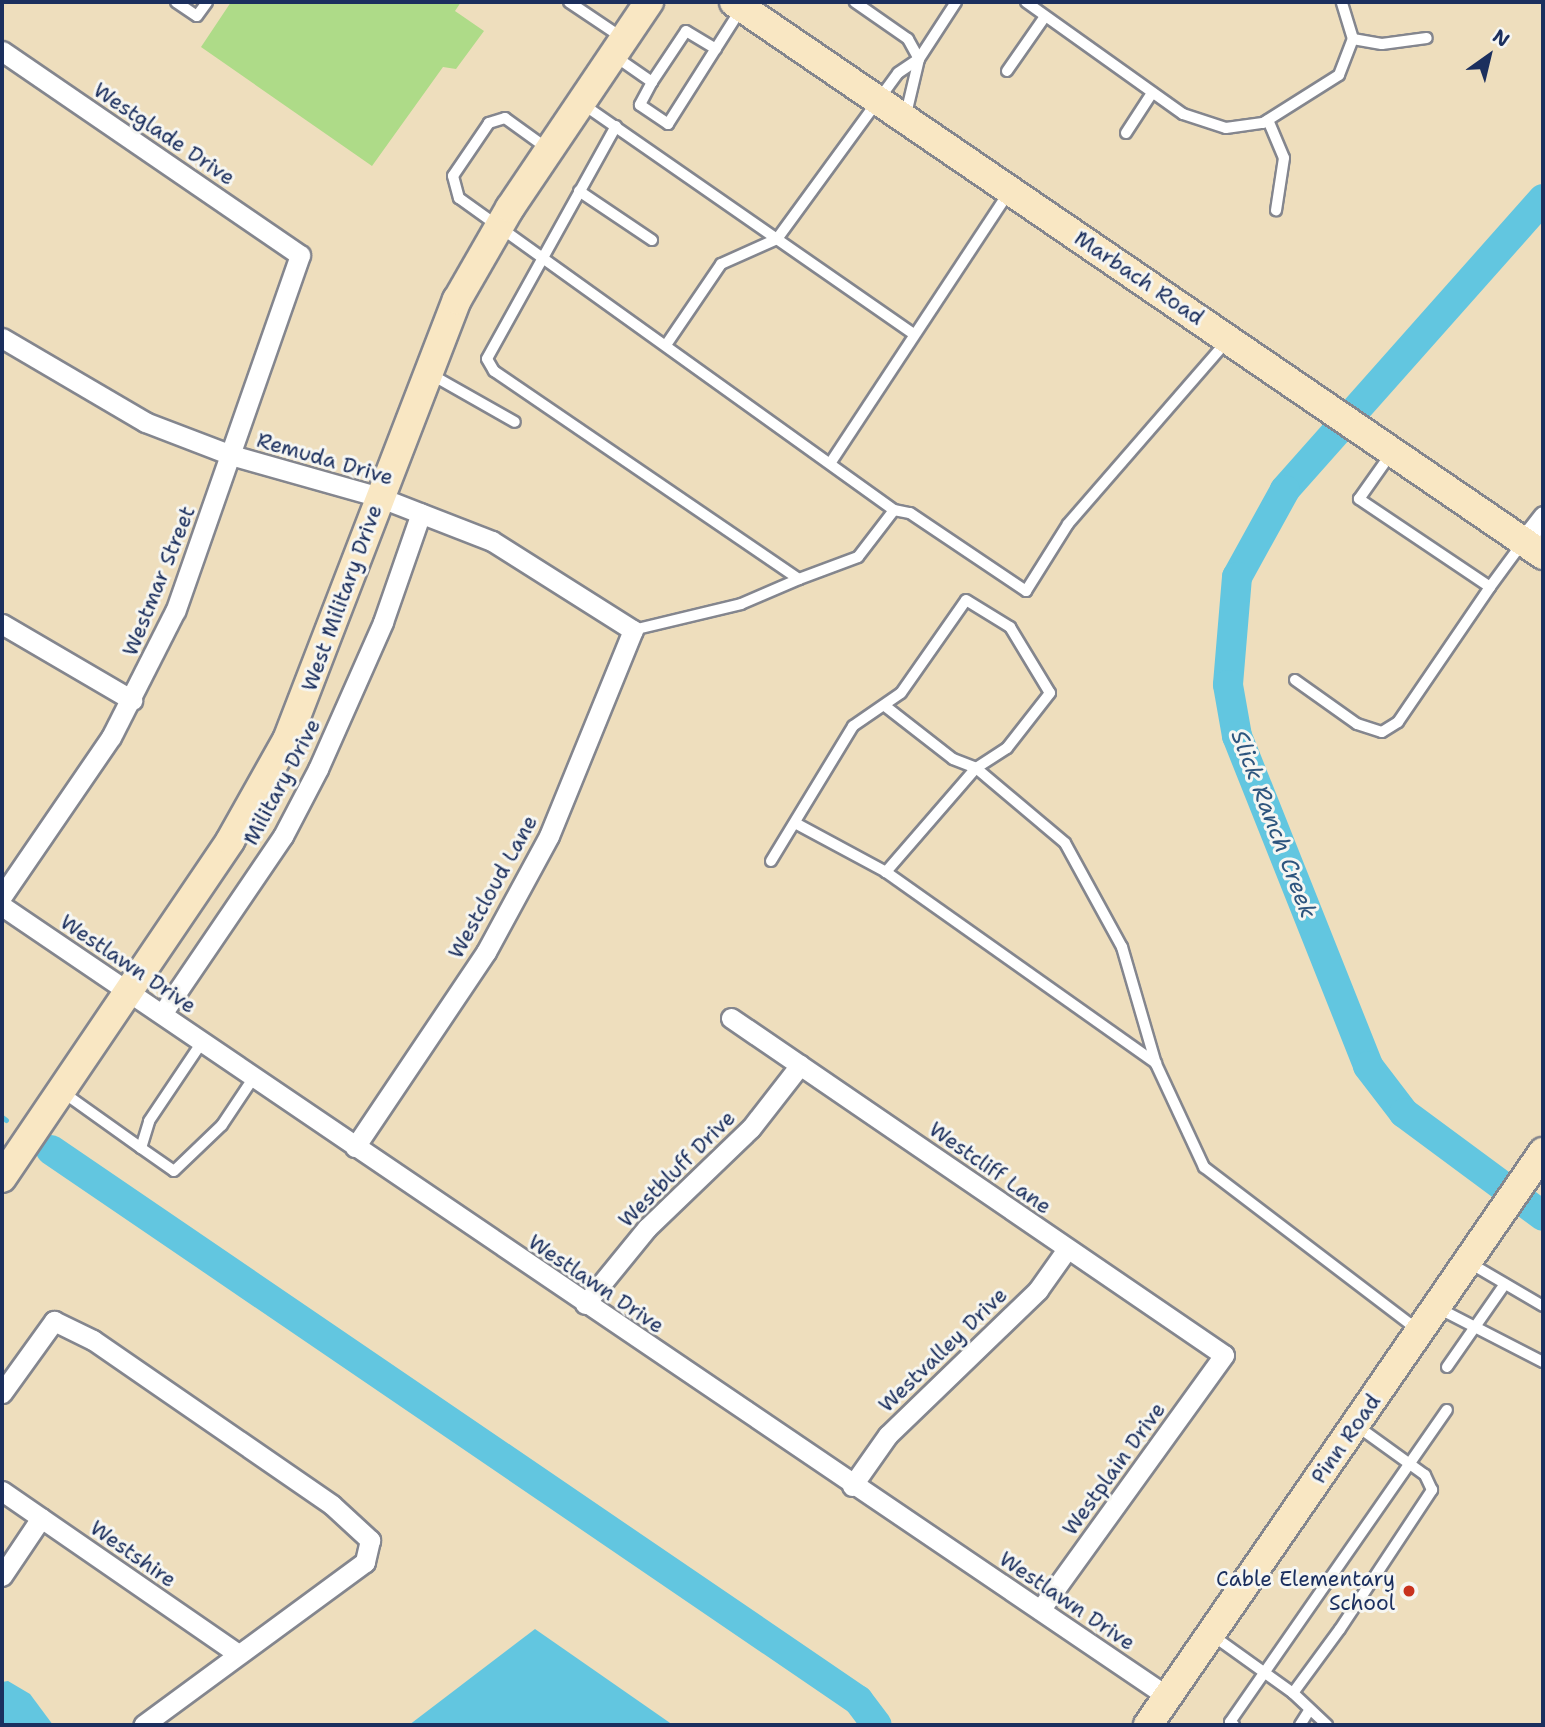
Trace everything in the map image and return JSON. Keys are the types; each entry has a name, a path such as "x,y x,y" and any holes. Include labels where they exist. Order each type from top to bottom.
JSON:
{"street":[{"name":"West Military Drive","path":"2,1178 230,841 287,740 324,656 425,371 499,226 548,149 649,2"},
{"name":"Marbach Road","path":"738,5 1533,549"},
{"name":"Westglade Drive","path":"2,51 300,255"},
{"name":"Westmar Street","path":"2,896 132,700 191,573 300,255"},
{"name":"Remuda Drive","path":"2,338 105,404 231,455 379,497 502,547 633,630"},
{"name":"Military Drive","path":"162,1014 269,858 318,769 383,622 421,513"},
{"path":"1533,549 1543,516"},
{"path":"2,624 132,700"},
{"name":"Westcloud Lane","path":"355,1147 486,952 550,835 633,630"},
{"name":"Westlawn Drive","path":"2,906 129,990 852,1486 1168,1697"},
{"name":"Westcliff Lane","path":"731,1018 1224,1355"},
{"name":"Westbluff Drive","path":"585,1304 647,1228 751,1128 800,1065"},
{"name":"Pinn Road","path":"1148,1725 1539,1159"},
{"name":"Westvalley Drive","path":"852,1486 888,1435 1038,1290 1067,1249"},
{"path":"2,1393 54,1321 93,1340 359,1526 370,1540 365,1562 143,1725"},
{"name":"Westplain Drive","path":"1040,1610 1224,1355"},
{"name":"Westshire","path":"2,1491 237,1654"},
{"path":"2,1576 41,1518"}],"lane":[{"path":"176,2 197,16 207,2"},
{"path":"569,2 652,82"},
{"path":"855,2 908,39 919,59 904,119"},
{"path":"666,345 721,264 777,239 877,100 919,59 956,2"},
{"path":"1026,2 1044,18 1152,93 1213,127 1268,120 1339,75 1353,39 1342,2"},
{"path":"716,49 686,31 640,105 668,124 716,49 738,5"},
{"path":"1007,71 1044,18"},
{"path":"1353,39 1382,44 1427,38"},
{"path":"1126,133 1152,93"},
{"path":"580,102 912,333"},
{"path":"548,149 505,118 489,123 453,176 459,198 831,462 894,510 910,513 1026,591 1068,524 1228,339"},
{"path":"1268,120 1284,159 1276,210"},
{"path":"616,126 493,342 487,359 494,371 799,579"},
{"path":"831,462 912,333 1010,190"},
{"path":"579,191 652,240"},
{"path":"425,371 515,422"},
{"path":"1392,451 1359,499 1490,587"},
{"path":"633,630 741,604 858,557 894,510"},
{"path":"1295,680 1357,724 1382,732 1398,722 1490,587 1533,549"},
{"path":"771,862 797,824 817,779 853,726 901,693 958,607 967,600 989,610 1010,627 1049,693 1007,748 976,768 886,872"},
{"path":"885,706 953,759 976,768 1065,843 1122,947 1156,1064 1204,1167 1420,1331"},
{"path":"797,824 886,872 1156,1064"},
{"path":"141,1148 149,1121 202,1042"},
{"path":"61,1091 174,1171 222,1125 254,1077"},
{"path":"1468,1262 1543,1306"},
{"path":"1447,1367 1505,1284"},
{"path":"1437,1307 1543,1362"},
{"path":"1234,1725 1230,1722 1447,1410"},
{"path":"1293,1693 1423,1510 1432,1490 1409,1462 1356,1424"},
{"path":"1211,1634 1293,1693 1308,1712 1327,1725"},
{"path":"1300,1725 1308,1712"}],"green space":[{"path":"231,2 461,2 455,11 484,31 456,69 443,67 372,166 201,47"}],"water":[{"path":"535,1629 673,1725 409,1725"},
{"path":"8,1681 30,1694 53,1725 2,1725 2,1682"}],"waterway":[{"name":"Slick Ranch Creek","path":"1543,199 1285,490 1237,577 1228,685 1237,736 1368,1066 1404,1113 1543,1216"},
{"path":"2,1117 6,1120"},
{"path":"51,1150 858,1700 877,1725"}],"place":[{"name":"Cable Elementary School","path":"1409,1591"}]}
